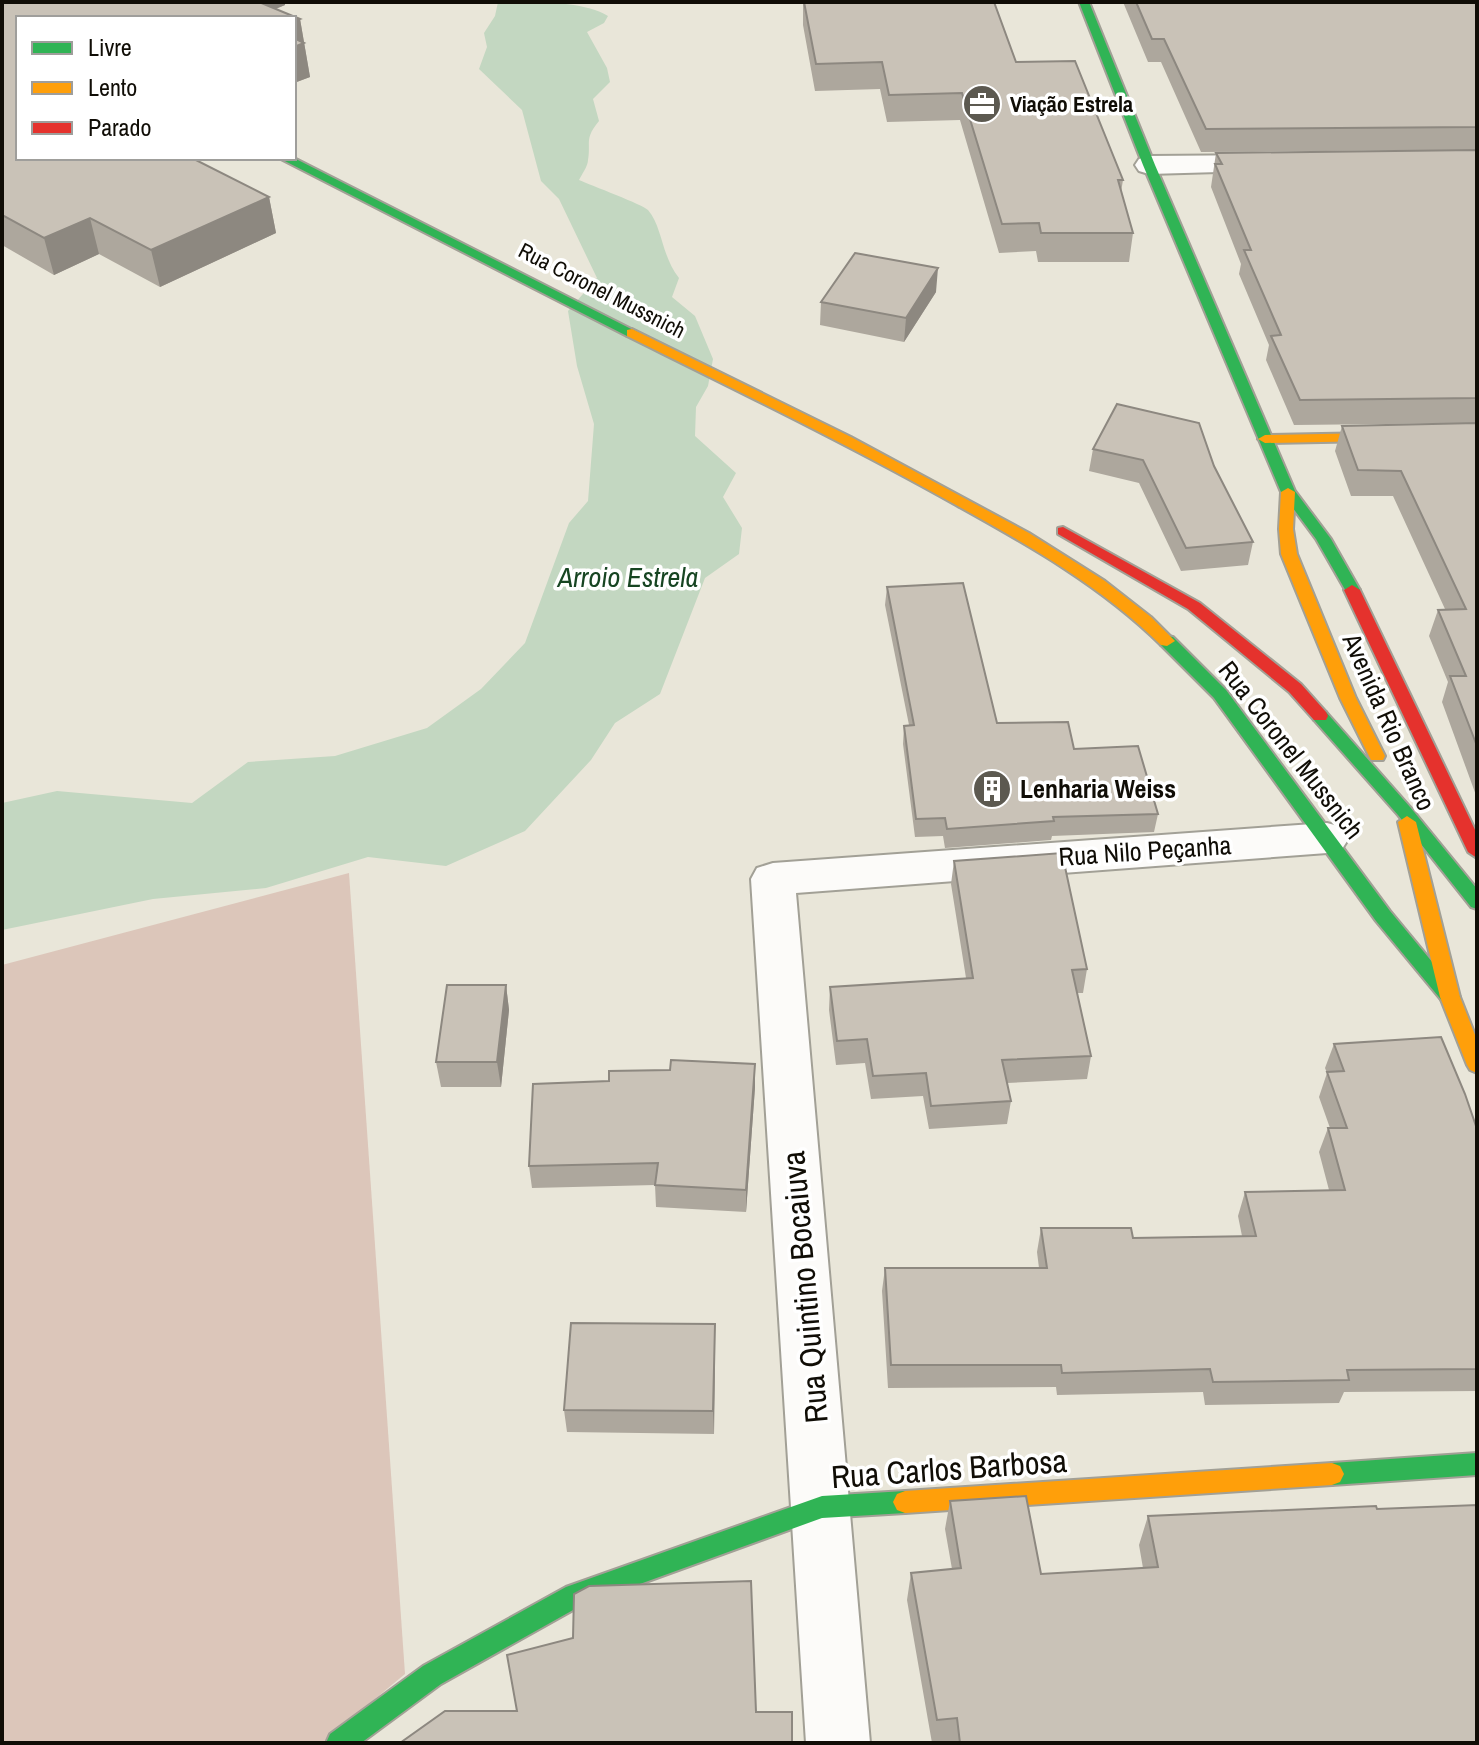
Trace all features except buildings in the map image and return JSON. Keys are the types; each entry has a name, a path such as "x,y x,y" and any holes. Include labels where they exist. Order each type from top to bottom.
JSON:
{"main road":[{"name":"Avenida Rio Branco","path":"1084,2 1149,165 1288,492 1313,520 1334,551 1477,850"},
{"name":"Rua Coronel Mussnich","path":"289,160 893,463 1036,543 1146,619 1220,694 1383,916 1450,997"},
{"path":"1265,439 1477,435"},
{"name":"Rua Coronel Mussnich","path":"893,463 1021,514"},
{"name":"Avenida Rio Branco","path":"1288,492 1286,529 1289,554 1348,698 1404,811 1450,997 1477,1065"},
{"name":"Rua Coronel Mussnich","path":"1049,525 1194,606 1295,688 1404,811 1477,902"},
{"name":"Rua Carlos Barbosa","path":"339,1743 432,1675 575,1595 822,1507 1477,1464"}],"street":[{"path":"1149,165 1305,163"},
{"name":"Rua Nilo Peçanha","path":"773,879 1327,838"},
{"name":"Rua Quintino Bocaiuva","path":"773,879 838,1743"}],"shaded area":[{"path":"349,873 405,1674 322,1743 2,1743 2,965"}],"water":[{"name":"Arroio Estrela","path":"498,2 571,5 608,16 604,23 587,32 607,68 610,82 593,99 599,121 590,137 588,162 579,180 644,207 657,225 679,278 672,297 695,316 713,359 708,386 696,407 695,436 736,473 723,497 742,528 739,554 705,578 660,694 615,723 591,760 525,831 446,866 368,857 266,888 153,899 2,930 2,803 57,791 192,803 248,762 335,756 427,728 481,689 525,643 569,523 588,501 594,424 577,366 568,311 597,278 559,199 541,181 522,110 479,69 487,47 484,33 495,16"}],"traffic: fast":[{"path":"1084,2 1149,165 1288,492 1324,539 1352,590"},
{"path":"289,160 632,333"},
{"path":"1167,641 1220,694 1383,916 1450,997"},
{"path":"1320,716 1404,811 1477,902"},
{"path":"1332,1474 1477,1464"},
{"path":"339,1743 432,1675 575,1595 822,1507 905,1502"}],"traffic: slow":[{"path":"632,333 846,440 1024,537 1100,584 1167,641"},
{"path":"1265,439 1477,435"},
{"path":"1288,492 1286,529 1289,554 1348,698 1377,756"},
{"path":"1407,822 1450,997 1477,1065"},
{"path":"905,1502 1332,1474"}],"traffic: jam":[{"path":"1063,531 1194,606 1295,688 1320,716"},
{"path":"1352,590 1477,852"}],"place":[{"name":"Viação Estrela","path":"982,104"},
{"name":"Lenharia Weiss","path":"992,789"}]}
